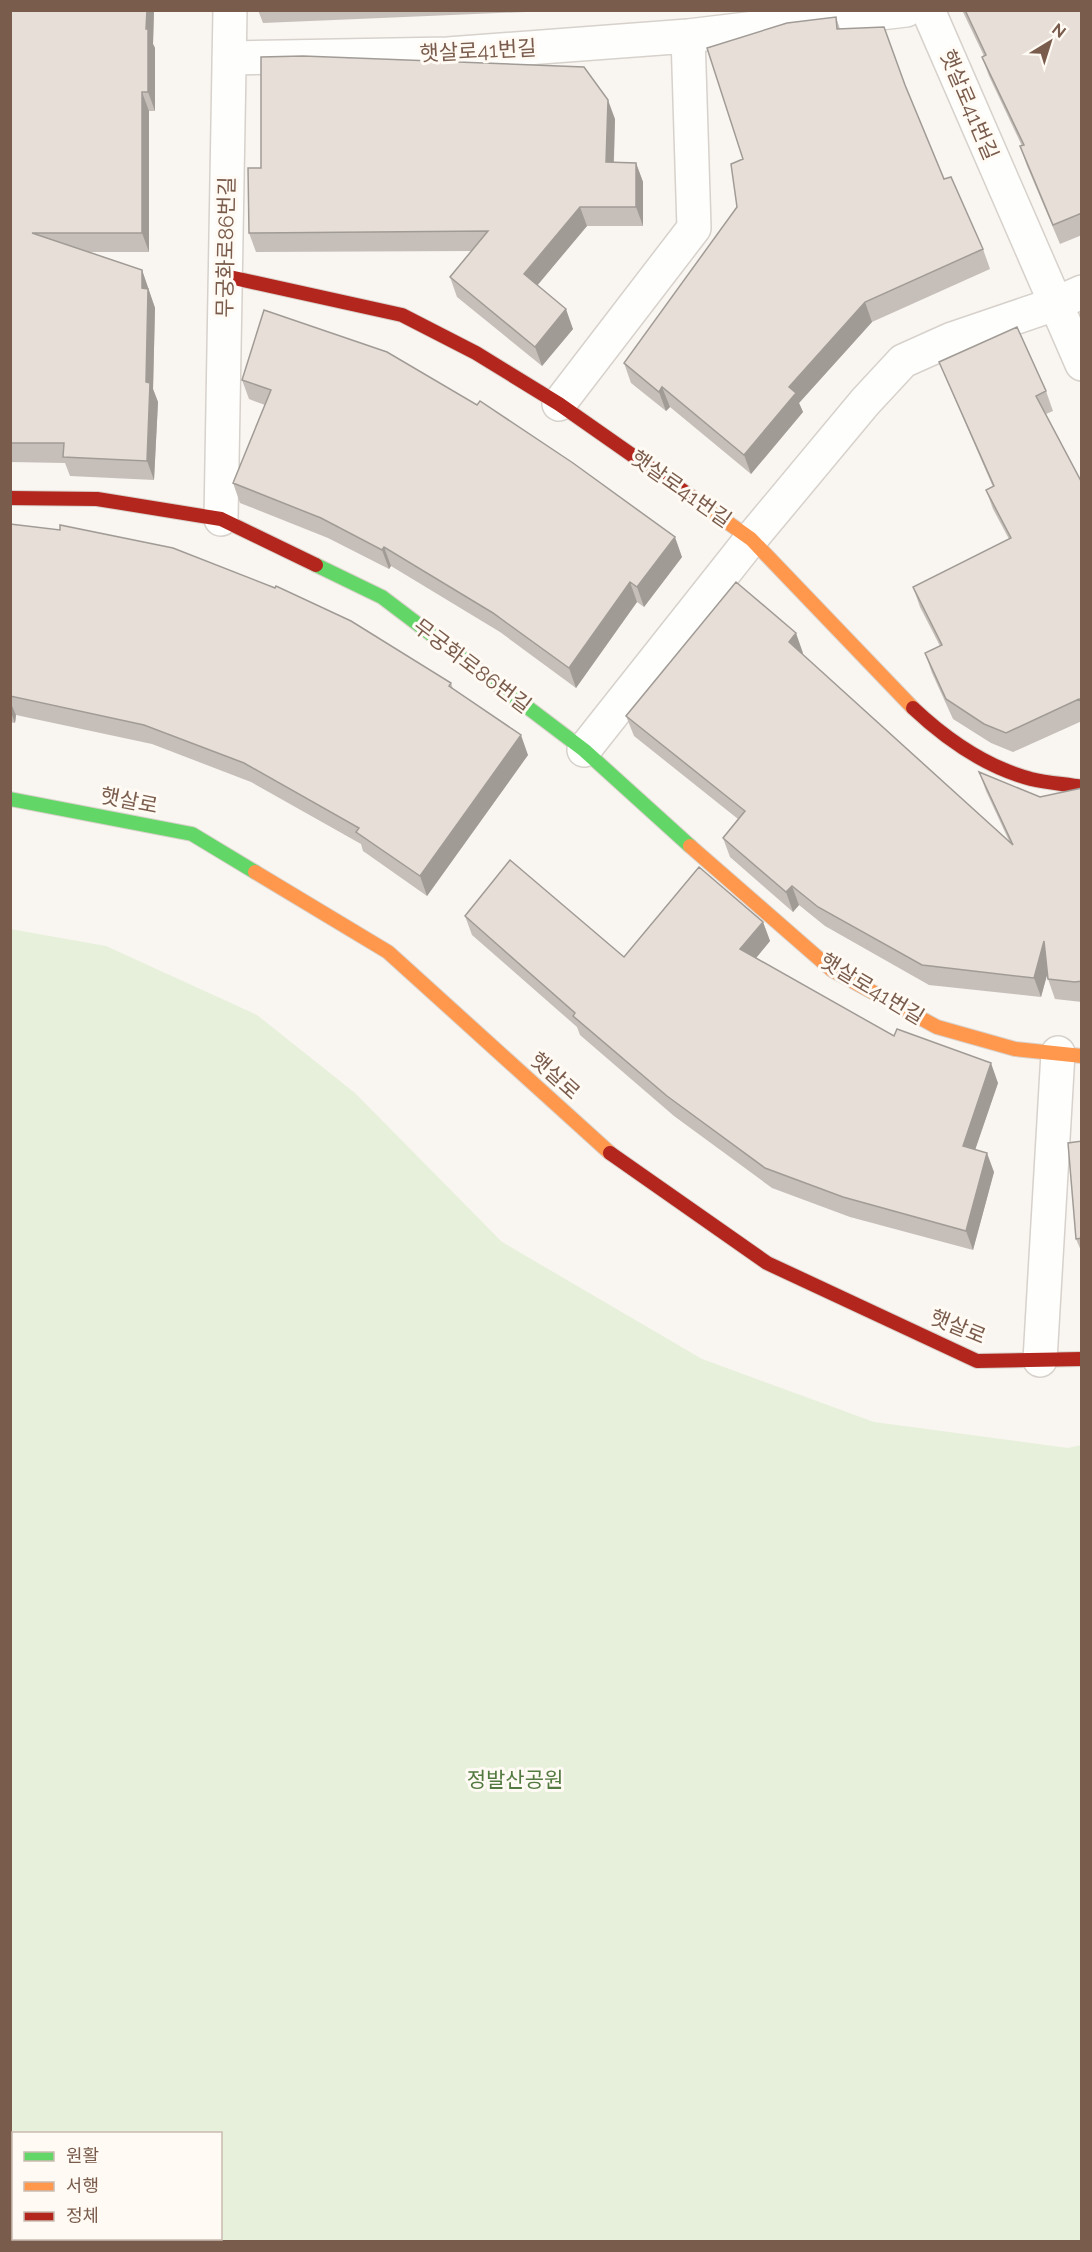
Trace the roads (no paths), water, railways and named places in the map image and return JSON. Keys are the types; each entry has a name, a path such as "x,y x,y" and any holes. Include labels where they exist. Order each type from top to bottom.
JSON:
{"street":[{"name":"무궁화로86번길","path":"221,519 230,10"},
{"name":"햇살로41번길","path":"229,58 448,54 688,36 906,10"},
{"name":"햇살로41번길","path":"928,10 1068,298 1082,364"},
{"path":"560,404 694,228 688,36"},
{"name":"햇살로41번길","path":"225,276 402,315 476,352 560,404 751,539 900,695 939,732 982,760 1031,779 1082,787"},
{"path":"584,750 751,539 865,402 903,361 952,339 1068,298"},
{"name":"무궁화로86번길","path":"10,498 97,499 221,519 382,597 584,750 697,852"},
{"name":"햇살로","path":"10,799 192,834 388,952 615,1158 767,1263 977,1361 1082,1359"},
{"name":"햇살로41번길","path":"697,852 832,970 937,1027 1015,1049 1070,1054"},
{"path":"1040,1360 1070,1054"}],"park label":[{"name":"정발산공원","path":"515,1780"}]}
